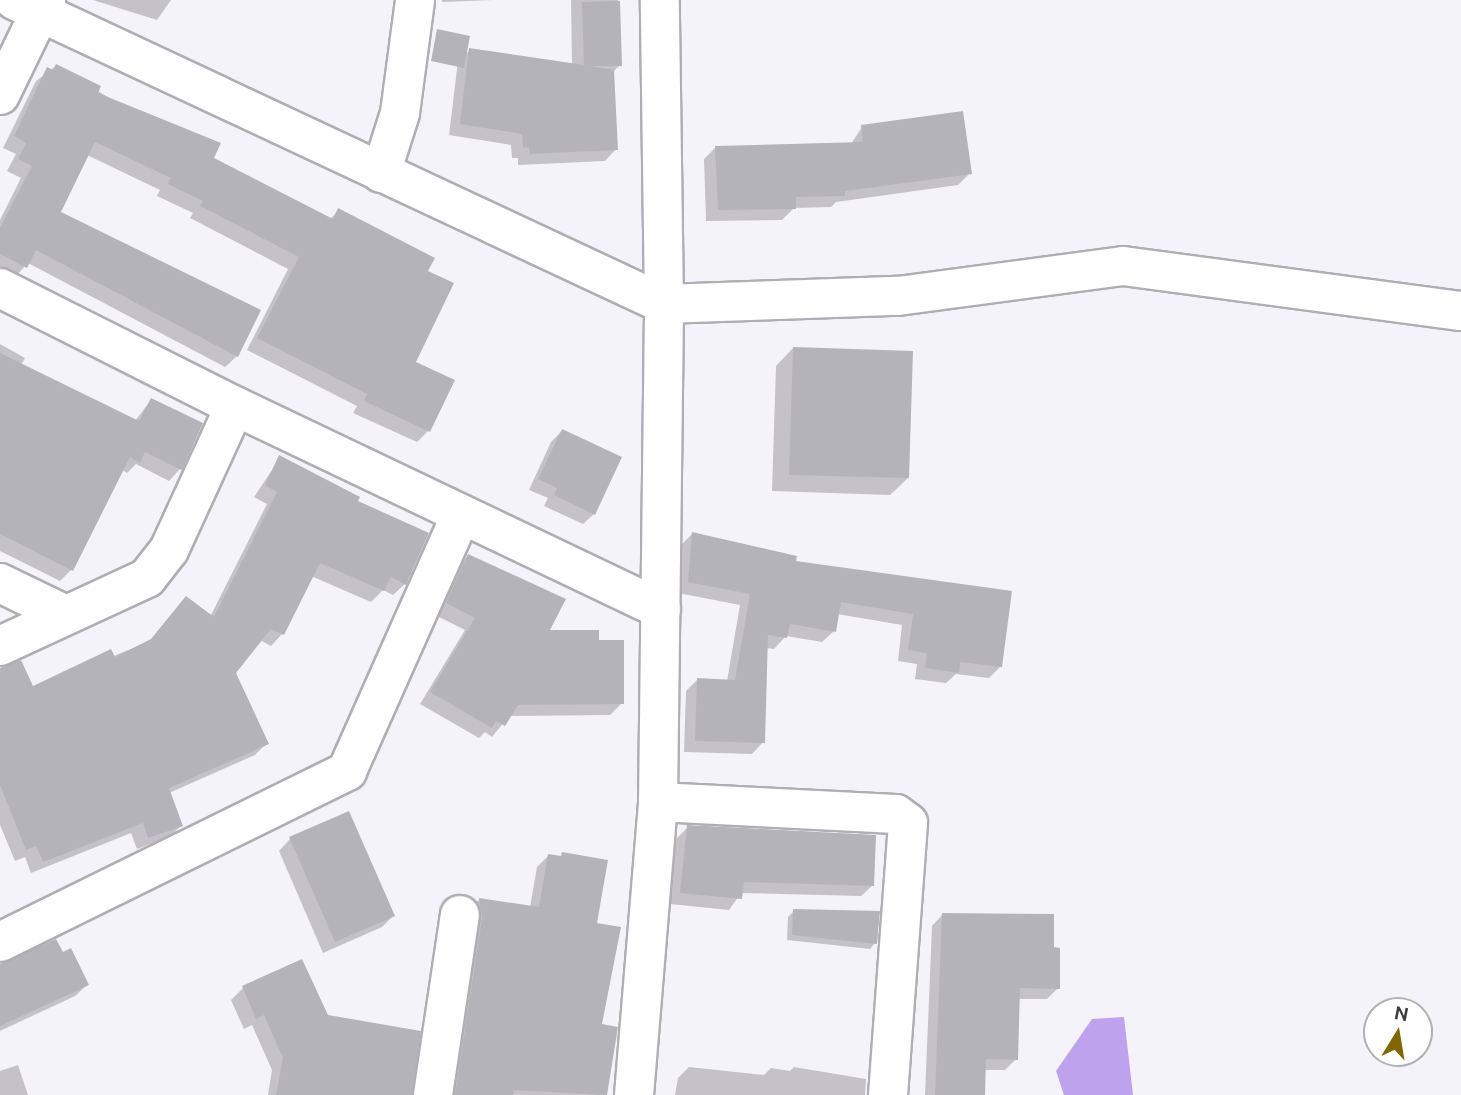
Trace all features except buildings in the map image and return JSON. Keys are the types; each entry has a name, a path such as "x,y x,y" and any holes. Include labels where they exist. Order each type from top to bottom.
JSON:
{"street":[{"path":"381,173 400,113 415,0"},
{"path":"634,1095 658,802 664,304 660,0"},
{"path":"0,95 33,4 381,173 664,304 898,296 1122,266 1461,311"},
{"path":"0,288 461,516 661,609"},
{"path":"0,646 146,578 162,559 235,406"},
{"path":"0,942 347,771 461,516"},
{"path":"0,583 66,615"},
{"path":"658,802 896,814 908,823 888,1095"},
{"path":"433,1095 460,915"}],"shaded area":[{"path":"1124,1017 1133,1095 1064,1095 1056,1071 1092,1019"}]}
